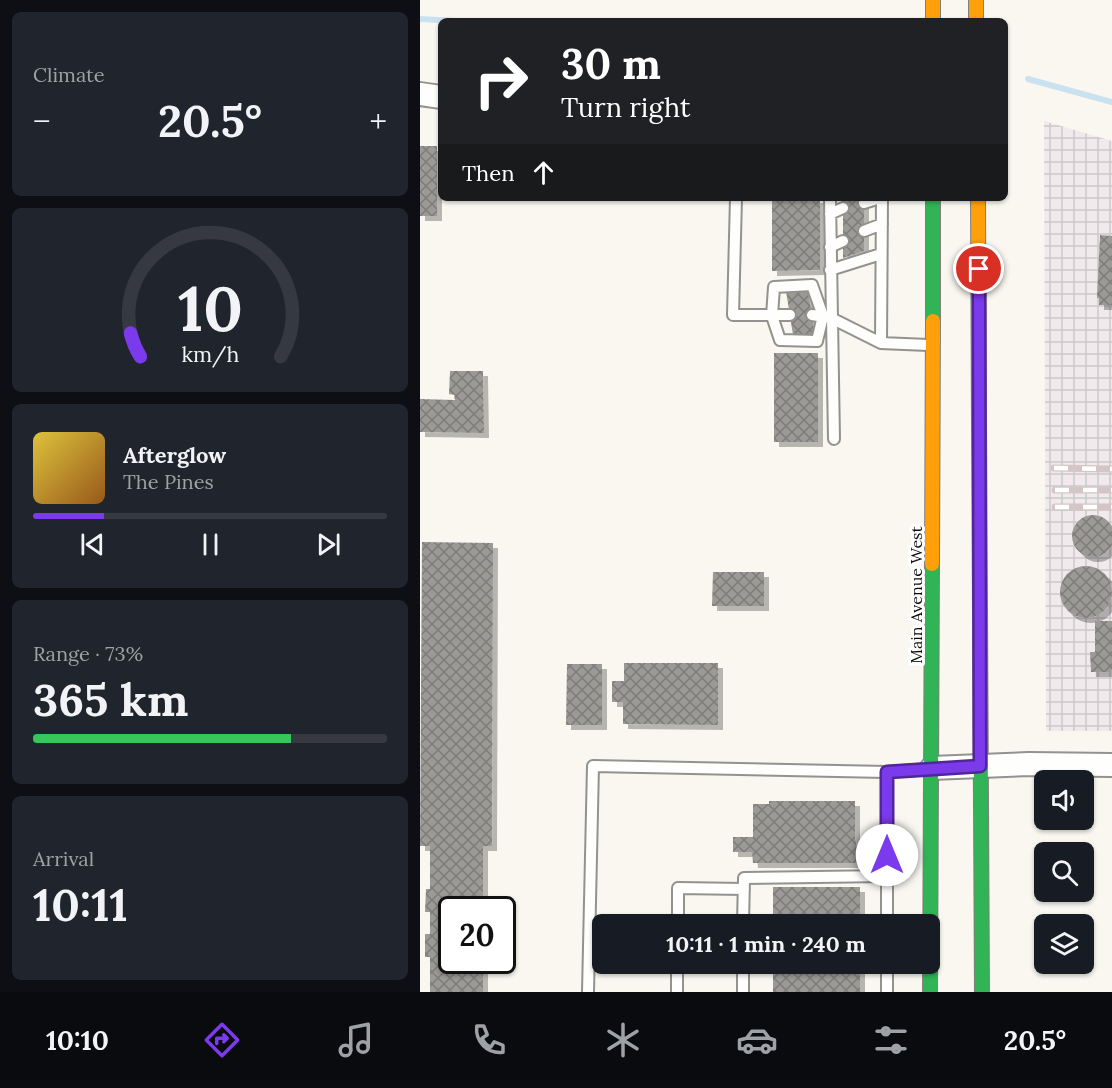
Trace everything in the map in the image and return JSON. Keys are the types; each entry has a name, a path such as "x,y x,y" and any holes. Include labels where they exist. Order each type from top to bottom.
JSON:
{"main road":[{"path":"933,0 933,18"},
{"path":"976,0 976,18"},
{"name":"Main Avenue West","path":"930,992 933,201"},
{"path":"978,201 982,992"}],"street":[{"path":"420,94 438,97"},
{"path":"932,768 1029,764 1112,765"}],"lane":[{"path":"736,201 733,315 790,315"},
{"path":"830,201 830,270 822,316 817,341 780,340 772,316 774,287 812,285 822,316 834,440"},
{"path":"864,203 871,201"},
{"path":"881,201 881,343"},
{"path":"830,214 843,208"},
{"path":"864,231 882,224"},
{"path":"830,247 843,241"},
{"path":"830,270 882,254"},
{"path":"822,316 881,343 933,345"},
{"path":"588,992 593,766 887,772 932,768"},
{"path":"887,772 887,914"},
{"path":"744,914 744,878 887,876"},
{"path":"678,914 678,888 744,889"},
{"path":"677,974 677,992"},
{"path":"743,974 743,992"},
{"path":"887,974 887,992"}],"shaded area":[{"path":"1044,121 1112,141 1112,731 1046,731"}],"building":[{"path":"420,146 437,146 437,216 420,216"},
{"path":"772,201 820,201 820,270 772,271"},
{"path":"843,201 864,201 864,251 843,258"},
{"path":"1100,235 1112,236 1112,305 1099,305 1099,298 1097,298"},
{"path":"786,291 808,291 815,335 793,335"},
{"path":"774,353 818,353 818,442 774,442"},
{"path":"450,371 483,371 484,433 420,432 420,399 455,400 455,395 449,394"},
{"path":"1093,515 1101,517 1108,521 1112,528 1112,544 1108,551 1101,555 1093,557 1085,555 1078,551 1074,544 1072,536 1074,528 1078,521 1085,517"},
{"path":"422,542 493,543 492,846 483,846 483,896 438,896 438,974 483,974 483,992 430,992 430,957 425,957 425,934 430,934 430,912 425,912 426,889 430,889 430,846 420,846"},
{"path":"1081,566 1091,566 1105,573 1112,592 1105,611 1091,618 1081,618 1071,614 1064,607 1060,597 1060,587 1064,577 1071,570"},
{"path":"713,572 764,572 764,606 712,606"},
{"path":"1095,621 1112,621 1112,670 1109,672 1091,672 1090,652 1095,652"},
{"path":"624,663 718,663 718,725 623,724 623,702 612,702 612,681 624,681"},
{"path":"567,664 602,664 602,725 566,725"},
{"path":"769,801 855,801 855,836 859,863 753,863 752,852 733,852 733,837 753,837 753,804 769,804"},
{"path":"773,887 860,887 860,914 773,914"},
{"path":"773,974 860,974 860,992 773,992"}],"waterway":[{"path":"420,19 438,20"},
{"path":"1028,79 1112,102"}],"railway":[{"path":"1054,468 1112,469"},
{"path":"1055,490 1112,490"},
{"path":"1055,507 1112,507"}],"traffic: fast":[{"path":"933,201 933,321"},
{"path":"979,424 982,992"},
{"path":"930,992 932,564"}],"traffic: slow":[{"path":"933,0 933,18"},
{"path":"976,0 976,18"},
{"path":"978,201 979,424"},
{"path":"932,564 933,321"}],"route":[{"path":"887,855 887,772 980,766 979,269"}]}
